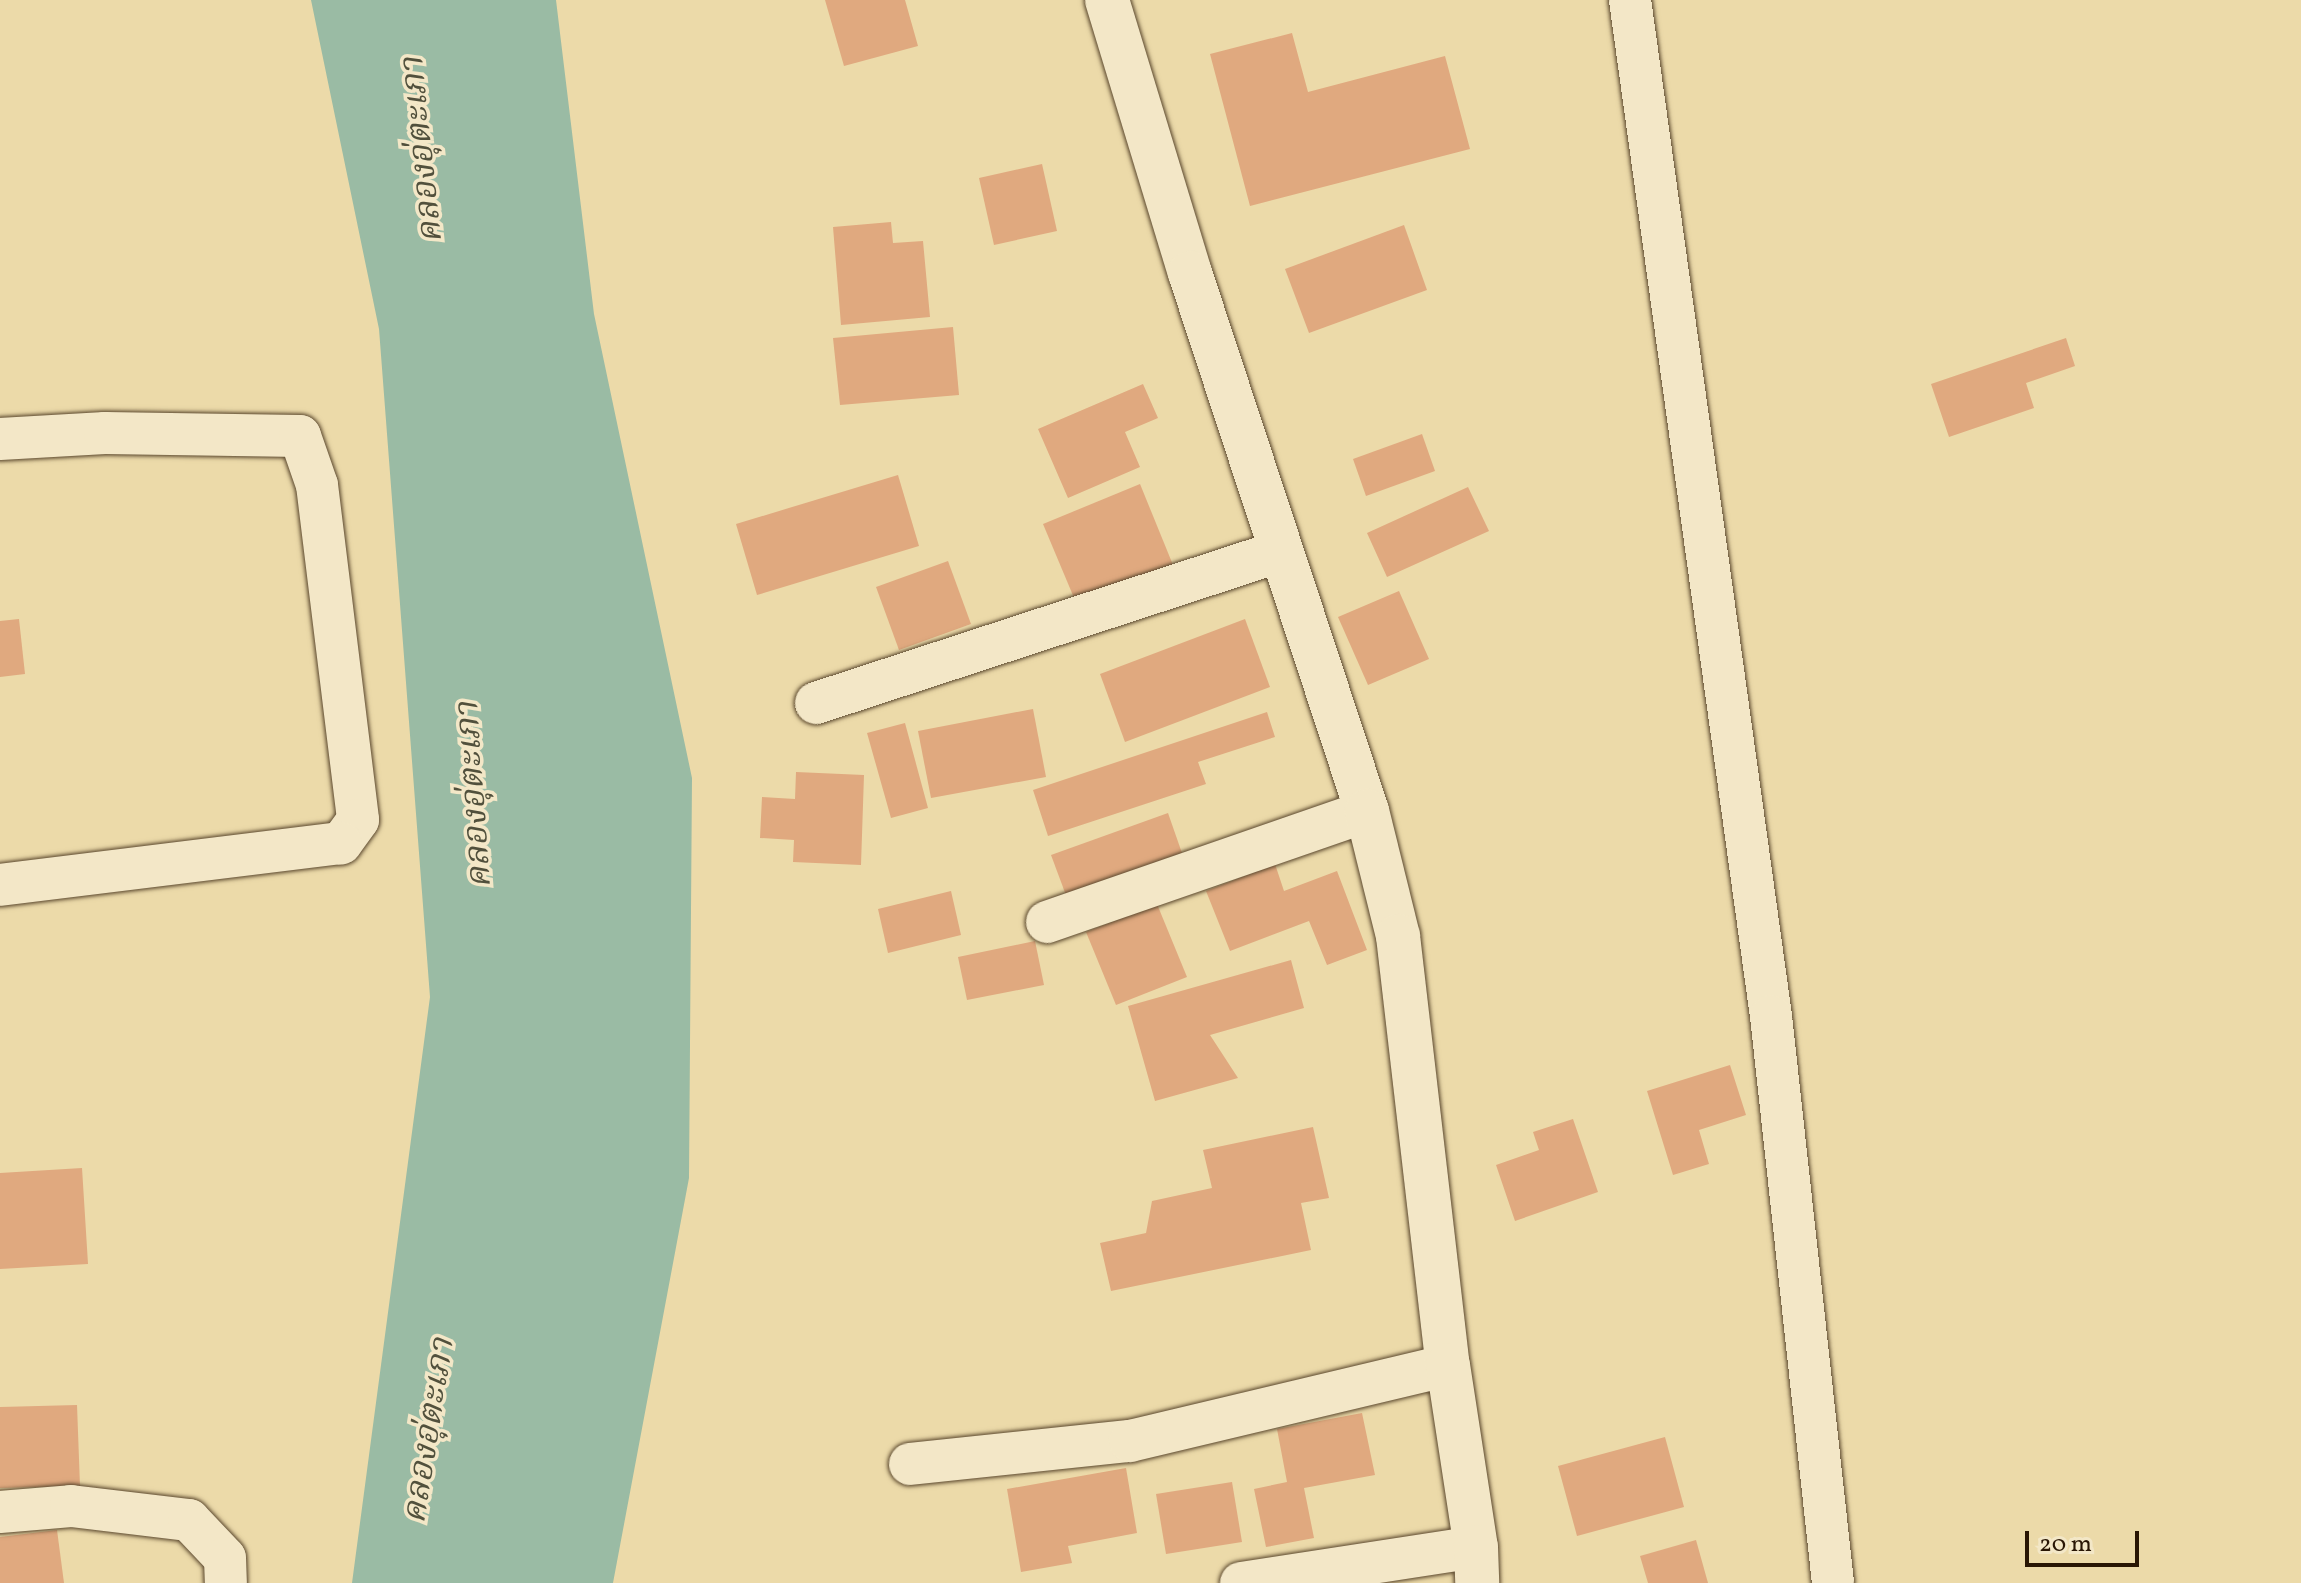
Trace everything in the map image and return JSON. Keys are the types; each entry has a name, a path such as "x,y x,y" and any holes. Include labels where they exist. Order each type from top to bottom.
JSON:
{"street":[{"path":"1107,0 1281,551 1367,811 1398,936 1448,1365 1476,1565 1241,1583"},
{"path":"1630,0 1771,1016 1833,1583"},
{"path":"0,439 105,433 300,436 317,485 358,820 341,843 0,885"},
{"path":"816,703 1281,551"},
{"path":"1047,922 1367,811"},
{"path":"910,1464 1130,1441 1448,1365"},
{"path":"0,1512 71,1506 189,1520 225,1558 226,1583"}],"water":[{"name":"คลองอุ่ตะเภา","path":"311,0 556,0 594,314 692,778 689,1178 613,1583 352,1583 430,997 379,329"}],"building":[{"path":"825,0 905,0 918,46 844,66"},
{"path":"1292,33 1308,92 1445,56 1470,149 1250,206 1210,54"},
{"path":"1042,164 1057,231 994,245 979,178"},
{"path":"891,222 893,243 923,241 930,317 841,325 833,227"},
{"path":"1404,225 1427,290 1309,333 1285,269"},
{"path":"953,327 959,395 840,405 833,338"},
{"path":"2066,338 2075,366 2026,383 2034,408 1949,437 1931,384"},
{"path":"1143,384 1158,418 1125,432 1140,467 1068,498 1038,429"},
{"path":"1422,434 1435,471 1366,496 1353,459"},
{"path":"898,475 919,546 757,595 736,524"},
{"path":"1140,484 1173,565 1077,605 1043,524"},
{"path":"1468,487 1489,531 1387,577 1367,533"},
{"path":"948,561 971,624 899,650 876,587"},
{"path":"1399,591 1429,659 1368,685 1338,617"},
{"path":"19,619 25,674 0,677 0,621"},
{"path":"1245,619 1270,687 1125,742 1100,674"},
{"path":"1033,709 1046,777 931,798 918,731"},
{"path":"1267,712 1275,737 1198,762 1206,784 1048,836 1033,790"},
{"path":"905,723 928,808 891,818 867,733"},
{"path":"796,772 864,775 861,865 793,862 794,840 760,838 762,797 795,799"},
{"path":"1168,813 1183,856 1067,898 1051,855"},
{"path":"1275,864 1284,891 1337,871 1367,950 1327,965 1309,921 1230,951 1206,891"},
{"path":"951,891 961,935 888,953 878,909"},
{"path":"1157,904 1187,977 1116,1005 1086,932"},
{"path":"1035,941 1044,985 967,1000 958,957"},
{"path":"1291,960 1304,1008 1210,1035 1238,1078 1155,1101 1128,1006"},
{"path":"1730,1065 1746,1115 1699,1130 1709,1164 1673,1175 1647,1091"},
{"path":"1573,1119 1598,1192 1515,1221 1496,1165 1539,1150 1533,1132"},
{"path":"1313,1127 1329,1198 1301,1203 1311,1250 1111,1291 1100,1243 1146,1233 1152,1201 1212,1188 1203,1150"},
{"path":"82,1168 88,1264 0,1269 0,1173"},
{"path":"77,1405 80,1486 0,1488 0,1407"},
{"path":"1362,1413 1375,1475 1304,1488 1314,1538 1266,1547 1254,1489 1287,1482 1277,1429"},
{"path":"1665,1437 1684,1507 1577,1536 1558,1466"},
{"path":"1126,1468 1137,1533 1068,1546 1072,1563 1021,1572 1007,1489"},
{"path":"1232,1482 1242,1542 1166,1554 1156,1494"},
{"path":"57,1530 64,1583 0,1583 0,1537"},
{"path":"1696,1540 1708,1583 1648,1583 1640,1556"}]}
